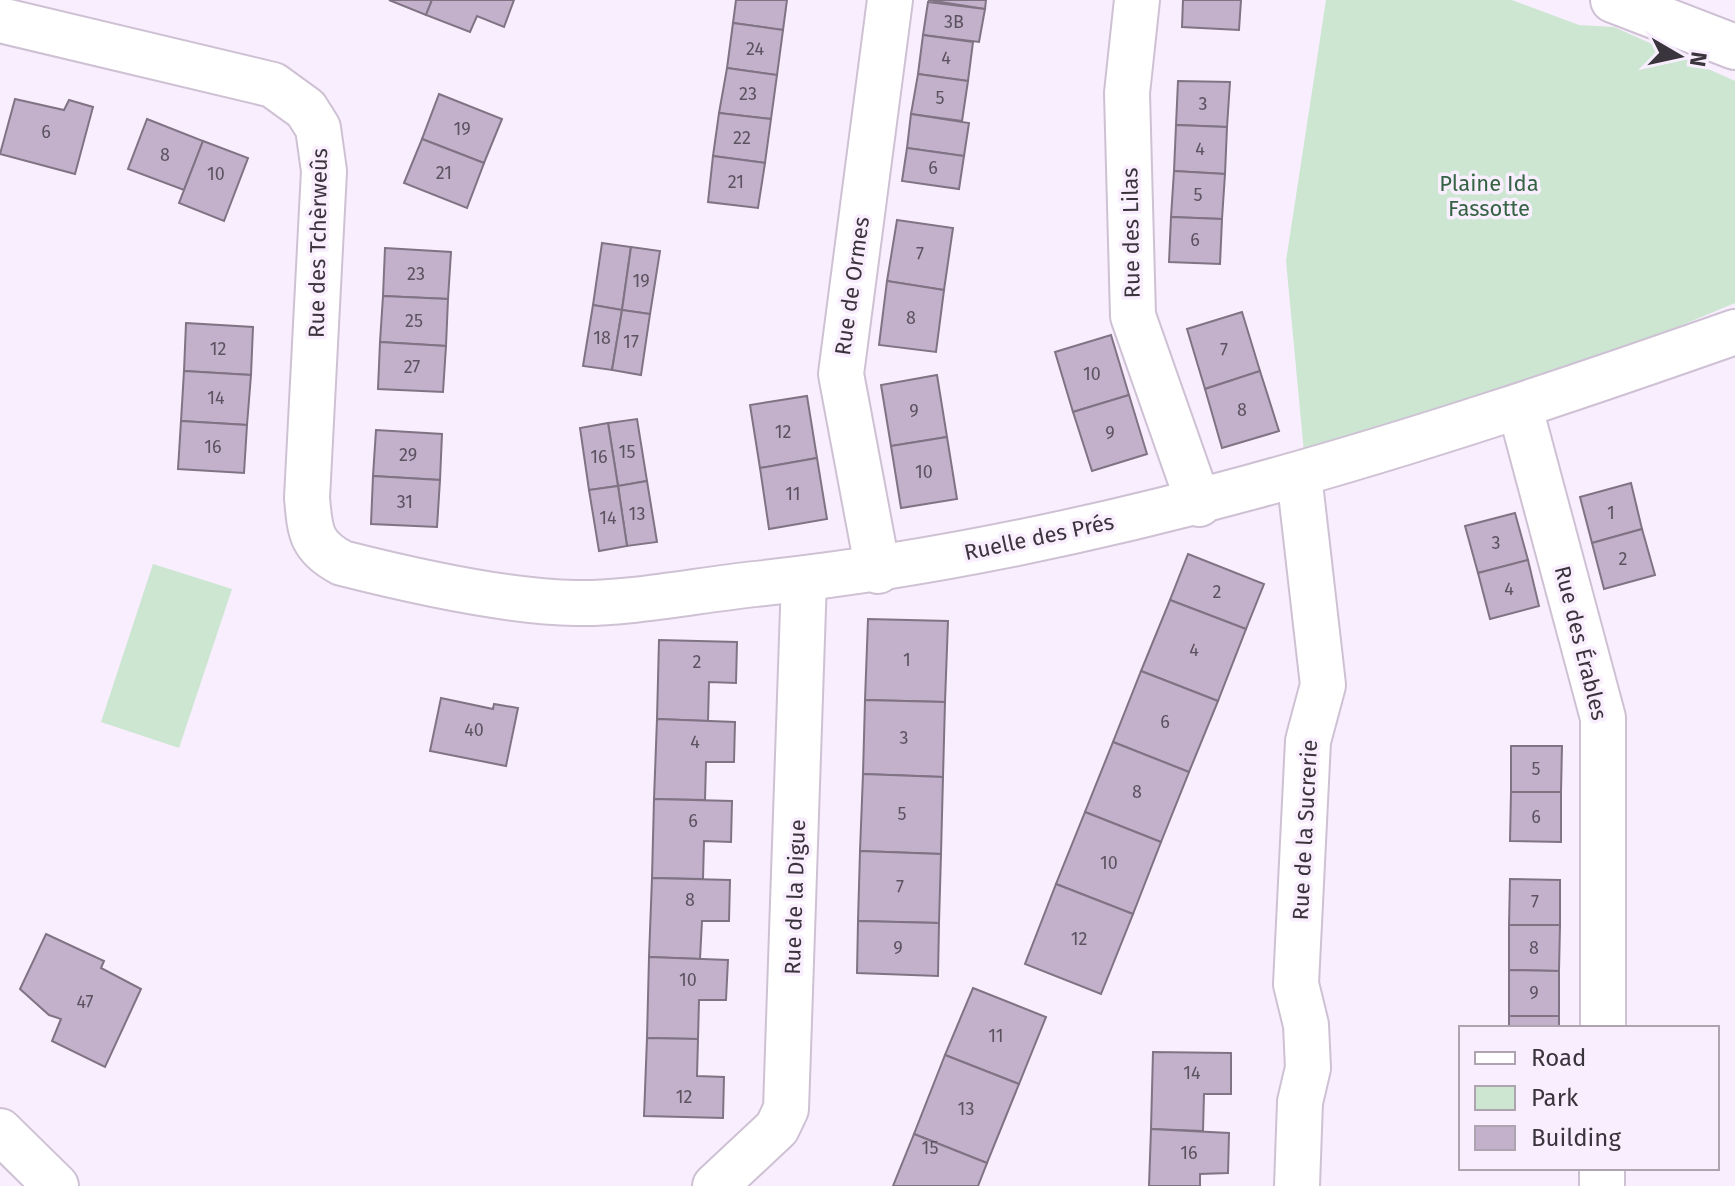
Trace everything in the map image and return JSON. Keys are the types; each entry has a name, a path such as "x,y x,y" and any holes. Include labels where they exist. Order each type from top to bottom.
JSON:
{"street":[{"name":"Rue de Ormes","path":"878,571 841,374 890,0"},
{"name":"Rue des Lilas","path":"1137,0 1127,93 1133,316 1199,504"},
{"path":"1613,0 1735,47"},
{"name":"Rue des Tchèrweûs","path":"0,20 273,85 298,101 318,128 324,171 307,498 314,540 324,554"},
{"name":"Ruelle des Prés","path":"324,554 363,568 515,597 577,603 878,571 1199,504 1520,408 1735,332"},
{"name":"Rue des Érables","path":"1520,408 1603,718 1603,1026"},
{"name":"Rue de la Sucrerie","path":"1297,1186 1300,1102 1308,1068 1306,1025 1296,984 1308,741 1323,685 1299,475"},
{"name":"Rue de la Digue","path":"715,1186 777,1128 786,1109 804,579"},
{"path":"0,1131 56,1186"}],"green space":[{"name":"Plaine Ida Fassotte","path":"1326,0 1512,0 1579,25 1614,27 1735,81 1735,303 1632,346 1305,463 1286,261"},
{"path":"153,564 232,589 179,748 101,722"}],"building":[{"path":"389,0 432,0 426,15"},
{"path":"432,0 514,0 504,27 477,16 470,32 426,15"},
{"path":"736,0 787,0 783,30 733,23"},
{"path":"928,0 986,0 985,9"},
{"path":"1183,0 1241,0 1239,30 1182,27"},
{"path":"928,2 985,9 979,42 923,35"},
{"path":"733,23 783,30 777,75 727,68"},
{"path":"923,35 973,42 968,81 918,74"},
{"path":"727,68 777,75 771,119 719,113"},
{"path":"918,74 968,81 962,121 911,114"},
{"path":"1178,81 1230,82 1227,127 1176,125"},
{"path":"439,94 502,119 484,163 422,139"},
{"path":"15,99 64,110 69,100 93,107 75,174 0,154"},
{"path":"719,113 771,119 765,163 713,156"},
{"path":"911,114 969,123 964,156 907,148"},
{"path":"147,119 203,141 184,190 128,169"},
{"path":"1176,125 1227,127 1225,174 1174,171"},
{"path":"422,139 484,163 467,208 404,183"},
{"path":"203,141 248,158 224,221 179,203"},
{"path":"907,148 964,156 959,189 902,181"},
{"path":"713,156 765,163 758,208 708,202"},
{"path":"1174,171 1225,174 1222,219 1171,217"},
{"path":"1171,217 1222,219 1220,264 1169,262"},
{"path":"897,220 953,228 944,290 887,281"},
{"path":"602,243 631,247 622,310 593,305"},
{"path":"631,247 660,251 650,314 622,310"},
{"path":"385,248 451,252 448,299 383,296"},
{"path":"887,281 944,290 936,352 879,345"},
{"path":"383,296 448,299 446,346 380,342"},
{"path":"593,305 622,310 612,370 583,366"},
{"path":"622,310 650,314 641,375 612,370"},
{"path":"1242,312 1260,371 1205,389 1187,329"},
{"path":"186,323 253,327 251,375 184,371"},
{"path":"1111,335 1129,395 1073,412 1055,352"},
{"path":"380,342 446,346 443,392 378,389"},
{"path":"184,371 251,375 247,425 181,421"},
{"path":"1260,371 1279,431 1222,448 1205,389"},
{"path":"937,375 947,437 891,446 881,385"},
{"path":"1129,395 1147,454 1092,471 1073,412"},
{"path":"807,396 817,458 760,468 750,405"},
{"path":"637,419 647,481 618,486 608,423"},
{"path":"181,421 247,425 244,473 178,469"},
{"path":"608,423 618,486 589,490 580,428"},
{"path":"376,430 442,434 440,480 373,476"},
{"path":"947,437 957,499 901,508 891,446"},
{"path":"817,458 827,519 769,529 760,468"},
{"path":"373,476 440,480 437,527 371,524"},
{"path":"647,481 657,542 627,546 618,486"},
{"path":"1631,483 1642,529 1592,543 1580,497"},
{"path":"618,486 627,546 599,551 589,490"},
{"path":"1515,513 1528,560 1478,573 1465,526"},
{"path":"1642,529 1655,575 1604,589 1592,543"},
{"path":"1188,554 1264,584 1246,629 1170,600"},
{"path":"1528,560 1539,606 1490,619 1478,573"},
{"path":"1170,600 1246,629 1218,701 1141,671"},
{"path":"868,619 948,621 945,702 865,700"},
{"path":"659,640 737,642 736,683 709,682 708,721 657,719"},
{"path":"1141,671 1218,701 1189,772 1113,742"},
{"path":"441,698 493,709 494,704 518,708 506,766 430,751"},
{"path":"865,700 945,702 943,777 863,774"},
{"path":"657,719 735,722 734,762 706,762 705,800 654,799"},
{"path":"1113,742 1189,772 1161,842 1085,812"},
{"path":"1511,746 1562,746 1561,792 1511,792"},
{"path":"863,774 943,777 941,854 860,851"},
{"path":"1511,792 1561,792 1561,842 1510,841"},
{"path":"654,799 732,801 731,842 704,841 703,879 652,878"},
{"path":"1085,812 1161,842 1133,914 1056,884"},
{"path":"860,851 941,854 939,923 858,921"},
{"path":"652,878 730,880 729,921 702,921 700,959 649,957"},
{"path":"1510,879 1560,880 1560,925 1509,925"},
{"path":"1056,884 1133,914 1101,994 1025,964"},
{"path":"858,921 939,923 938,976 857,973"},
{"path":"1509,925 1560,925 1559,971 1509,970"},
{"path":"46,934 104,961 101,968 141,989 105,1067 52,1041 61,1019 49,1015 20,989"},
{"path":"649,957 728,960 726,1000 699,1000 698,1039 647,1038"},
{"path":"1509,970 1559,971 1559,1016 1509,1016"},
{"path":"973,988 1046,1017 1019,1084 945,1055"},
{"path":"1509,1016 1559,1016 1559,1026 1509,1026"},
{"path":"647,1038 698,1039 697,1076 724,1077 723,1118 644,1116"},
{"path":"1153,1052 1231,1053 1231,1094 1204,1094 1203,1131 1151,1129"},
{"path":"945,1055 1019,1084 987,1163 914,1134"},
{"path":"1151,1129 1229,1133 1228,1173 1200,1174 1200,1186 1149,1186"},
{"path":"914,1134 987,1163 978,1186 893,1186"}]}
